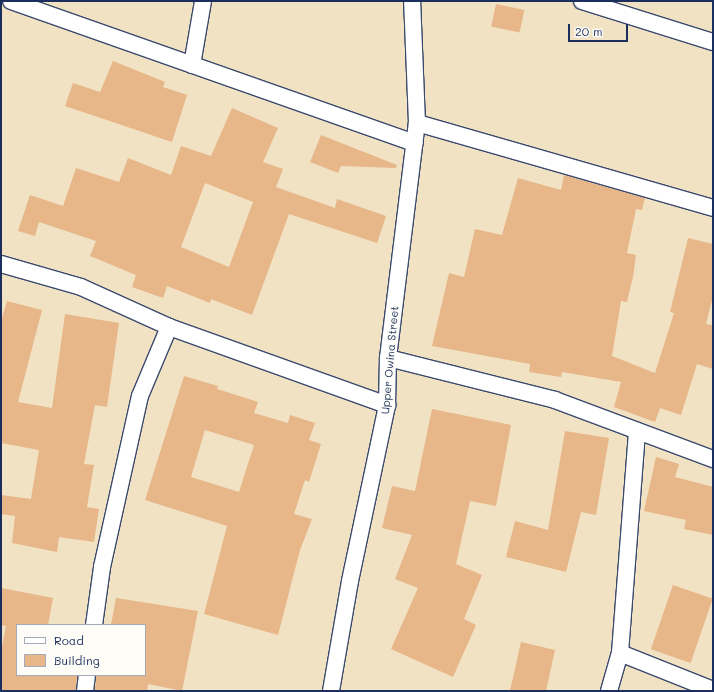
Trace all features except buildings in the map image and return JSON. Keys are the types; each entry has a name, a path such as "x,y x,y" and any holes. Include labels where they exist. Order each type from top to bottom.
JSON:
{"street":[{"path":"11,1 415,143"},
{"path":"192,65 203,1"},
{"name":"Upper Owina Street","path":"331,691 350,581 387,405 388,358 417,123 412,1"},
{"path":"582,1 713,40"},
{"path":"417,123 713,208"},
{"path":"1,264 81,287 169,327 387,405"},
{"path":"94,624 102,567 140,396 169,327"},
{"path":"388,358 555,400 637,432 713,459"},
{"path":"609,691 620,653 637,432"},
{"path":"620,653 713,690"},
{"path":"85,691 87,676"}]}
